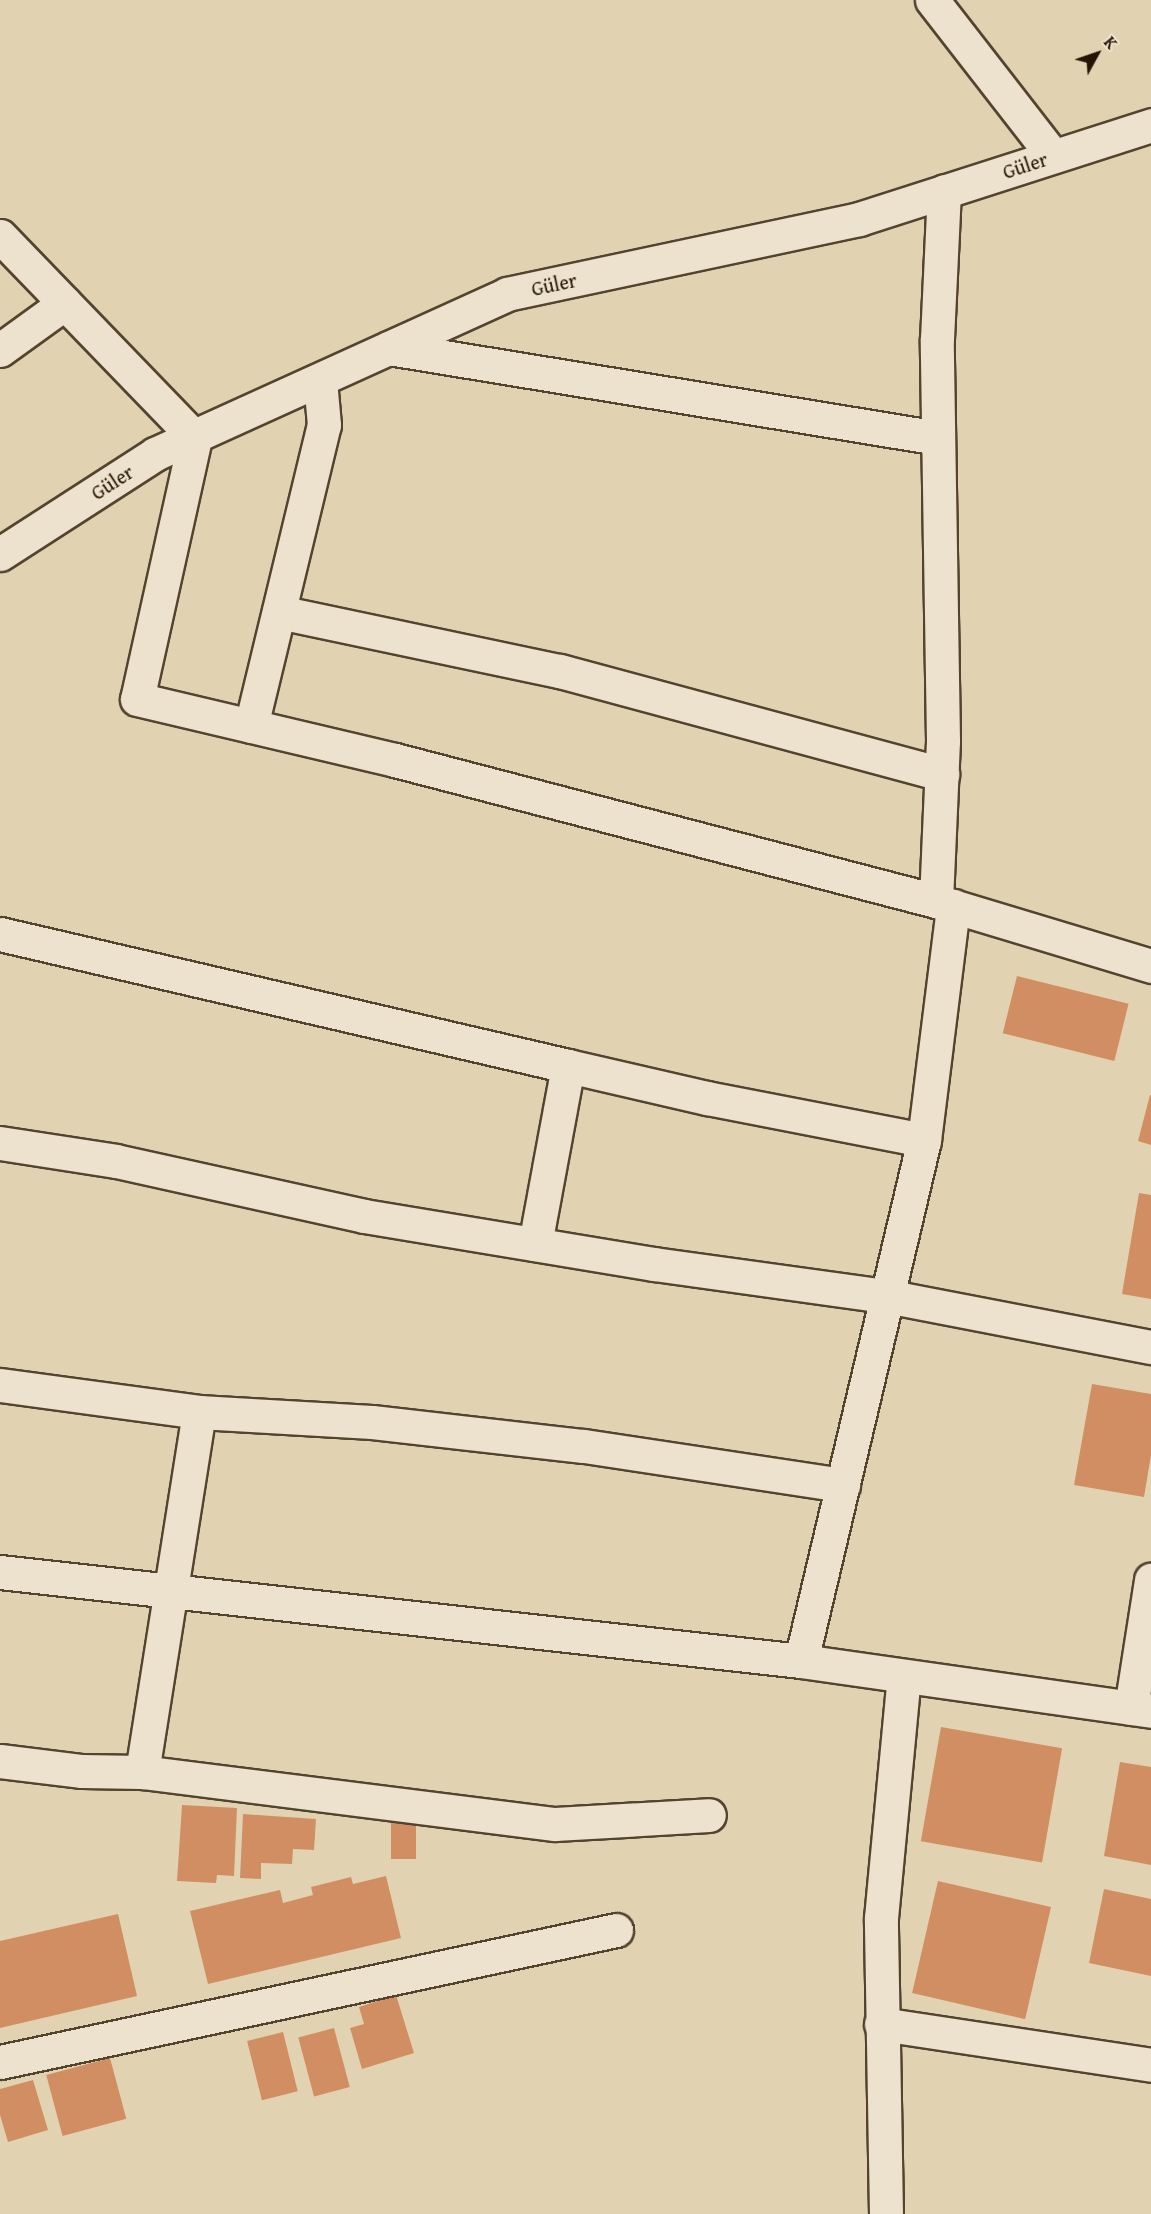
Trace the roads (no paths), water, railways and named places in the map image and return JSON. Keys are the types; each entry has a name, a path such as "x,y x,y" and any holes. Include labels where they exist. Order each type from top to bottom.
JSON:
{"street":[{"path":"947,6 1053,156"},
{"name":"Güler","path":"0,554 155,454 195,438 507,294 858,219 1151,125"},
{"path":"801,1661 924,1140 944,904 937,339 944,191"},
{"path":"0,236 195,438 137,699 944,904 1151,966"},
{"path":"0,350 65,303"},
{"path":"389,348 938,438"},
{"path":"250,726 324,425 320,380"},
{"path":"279,612 560,671 942,774"},
{"path":"0,934 707,1098 924,1140"},
{"path":"535,1244 568,1066"},
{"path":"0,1143 116,1161 363,1216 886,1296 1151,1347"},
{"path":"0,1386 199,1412 372,1422 584,1446 843,1485"},
{"path":"142,1772 199,1412"},
{"path":"0,1572 801,1661 1141,1709 1151,1580"},
{"path":"886,2214 881,1918 904,1676"},
{"path":"0,1761 82,1771 142,1772 555,1824 709,1815"},
{"path":"0,2062 616,1930"},
{"path":"881,2024 1151,2065"}]}
